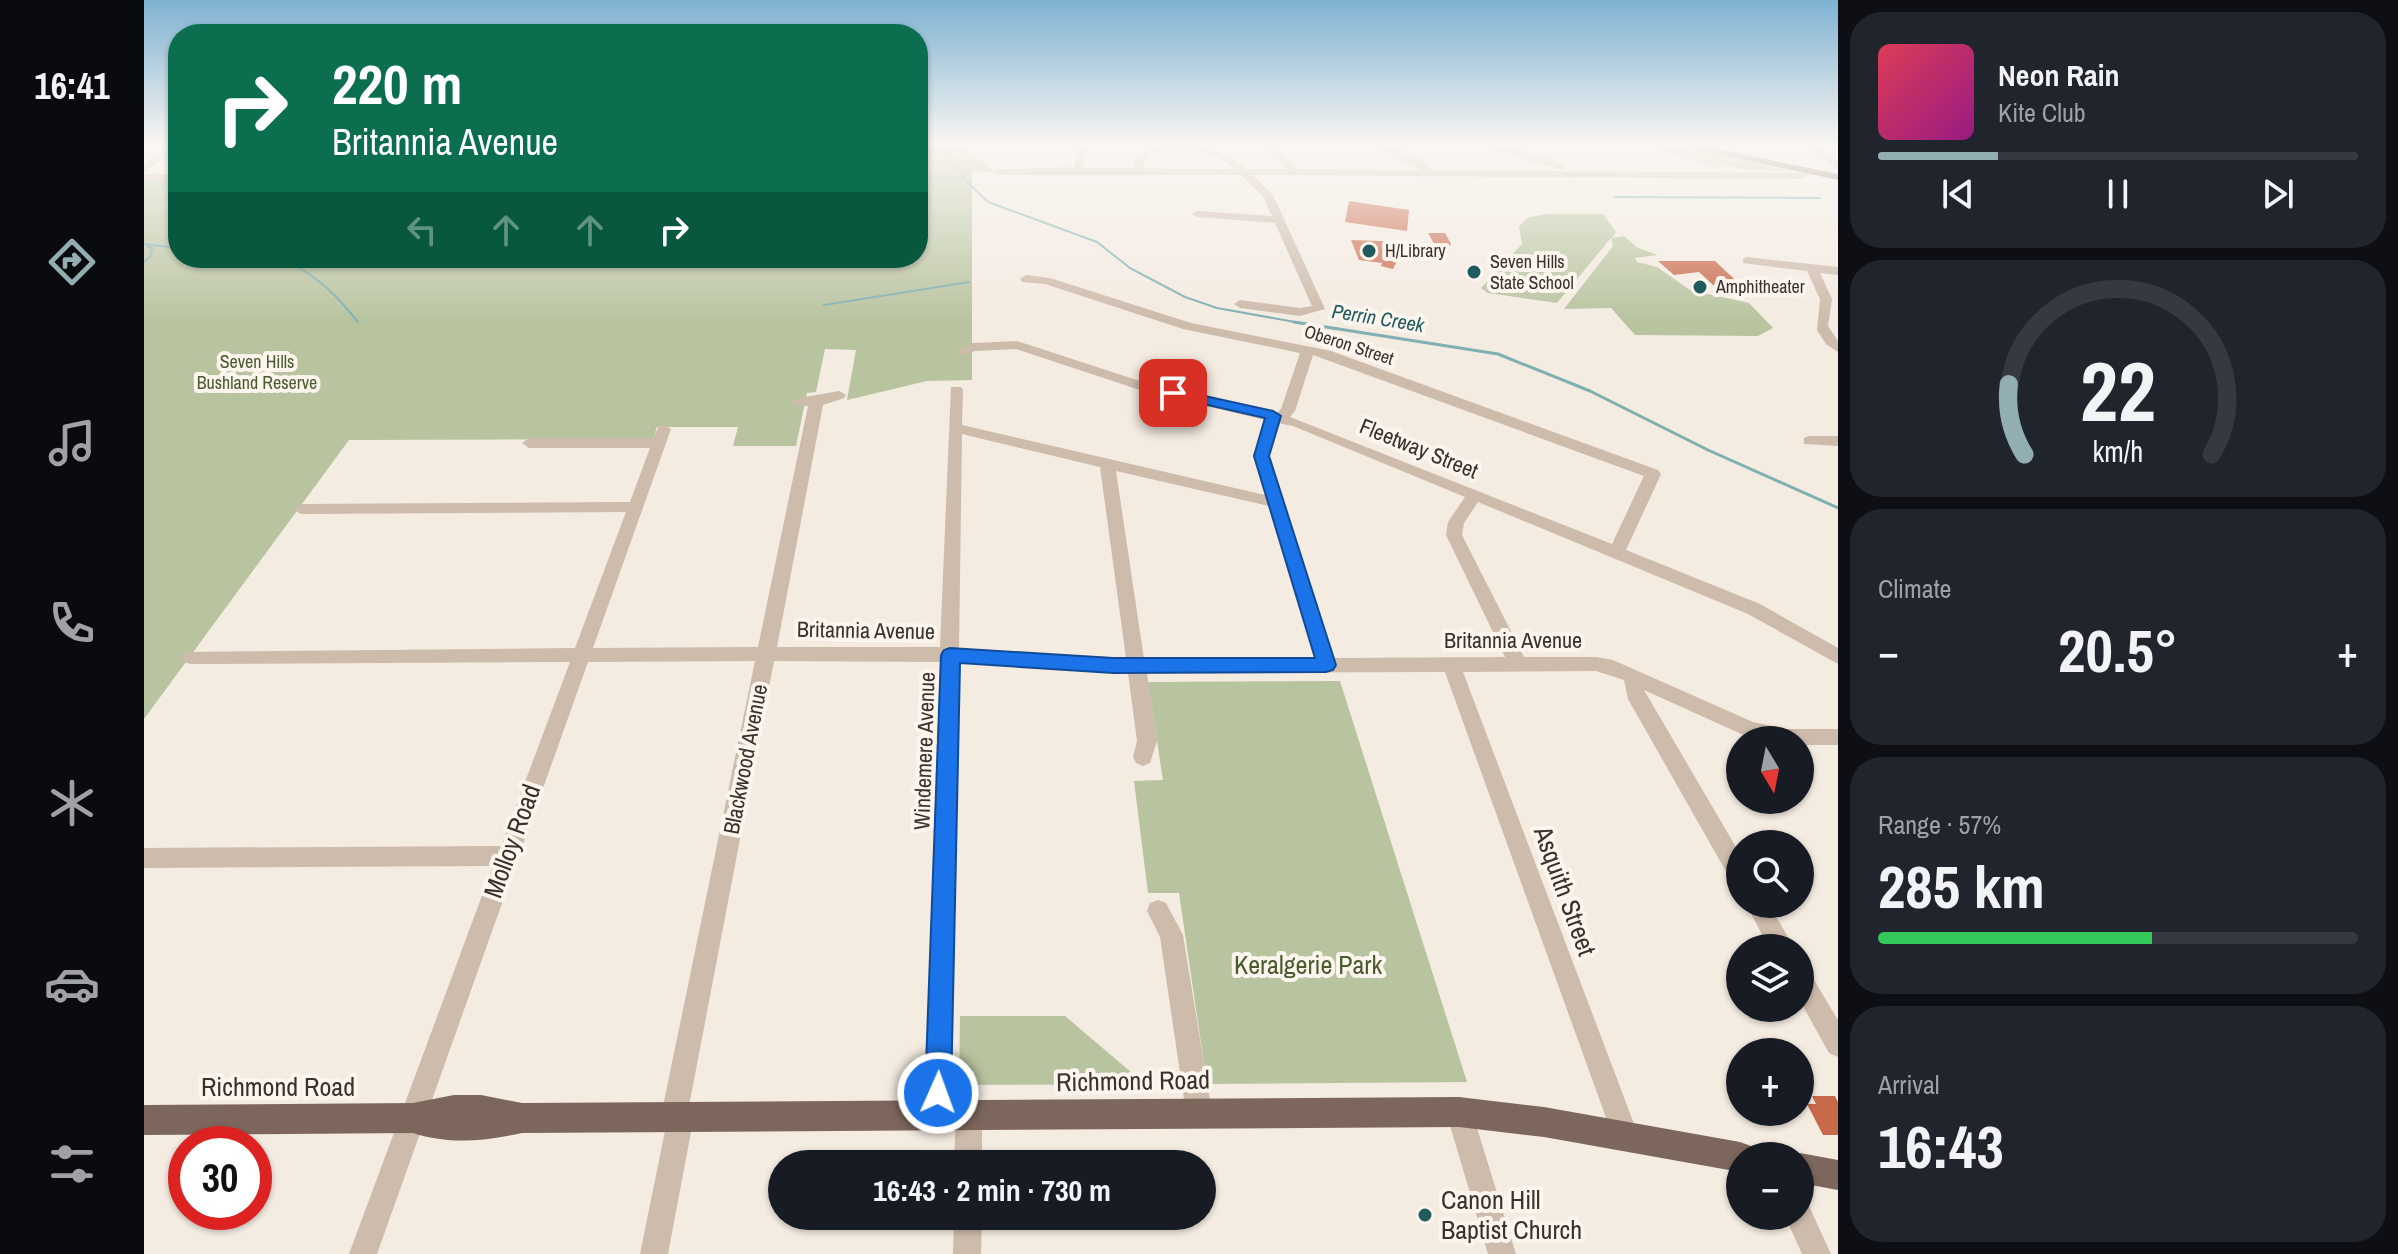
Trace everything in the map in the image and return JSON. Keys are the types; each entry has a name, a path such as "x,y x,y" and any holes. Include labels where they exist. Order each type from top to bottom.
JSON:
{"main road":[{"name":"Richmond Road","path":"144,1120 413,1118 434,1126 487,1126 522,1118 1459,1112 1500,1116 1726,1155"},
{"path":"1814,1171 1838,1175"}],"street":[{"path":"1240,304 1300,312 1319,309 1272,204"},
{"path":"1197,214 1280,220"},
{"path":"1747,261 1838,271"},
{"path":"1811,267 1826,299 1819,322 1822,331 1838,348"},
{"name":"Oberon Street","path":"1026,279 1046,281 1188,326 1308,349 1653,474 1616,553"},
{"name":"Fleetway Street","path":"963,351 973,347 1017,345 1148,388 1277,416 1754,609 1801,633 1838,657"},
{"path":"1308,349 1288,411 1277,416 1261,456 1326,665"},
{"name":"Windemere Avenue","path":"938,1115 956,390"},
{"name":"Blackwood Avenue","path":"654,1254 766,653 807,402 839,395"},
{"path":"957,428 1252,499 1274,501"},
{"name":"Molloy Road","path":"363,1254 662,436 529,443"},
{"path":"1809,441 1838,441"},
{"path":"1107,464 1147,741 1143,757"},
{"path":"1475,495 1456,522 1454,535 1518,664"},
{"path":"301,509 635,507"},
{"name":"Britannia Avenue","path":"191,657 766,653 950,655 1136,666 1596,664 1633,676 1750,730 1786,737 1838,737"},
{"name":"Asquith Street","path":"1451,664 1626,1137"},
{"path":"1633,676 1635,694 1726,851"},
{"path":"144,858 506,856"},
{"path":"1158,911 1171,935 1199,1113"},
{"path":"1814,1002 1838,1044"},
{"path":"1459,1112 1502,1254"},
{"path":"968,1150 969,1115"},
{"path":"967,1254 968,1230"},
{"path":"1806,1230 1817,1254"}],"green space":[{"name":"Seven Hills Bushland Reserve","path":"144,204 168,204 168,268 928,268 928,204 972,204 972,380 927,381 847,400 856,350 825,349 816,392 807,393 796,446 733,446 738,427 657,427 653,439 349,440 144,719"},
{"path":"1603,214 1616,232 1612,238 1624,236 1638,248 1658,255 1635,258 1637,262 1657,267 1690,290 1749,303 1773,328 1758,336 1635,335 1611,308 1564,309 1613,246 1611,238 1557,303 1488,293 1481,288 1522,244 1519,226 1529,217"},
{"name":"Keralgerie Park","path":"1340,681 1467,1082 1207,1084 1179,893 1148,893 1134,781 1163,780 1148,682"},
{"path":"960,1016 1065,1016 1145,1084 959,1085"}],"building":[{"path":"1349,204 1409,210 1407,231 1345,222"},
{"path":"1428,233 1445,233 1451,244 1442,258"},
{"path":"1351,240 1407,242 1393,269 1381,266 1382,263 1359,260"},
{"path":"1658,261 1715,261 1746,290 1724,295 1699,272 1674,275"},
{"path":"1814,1096 1835,1096 1838,1102 1838,1135 1823,1135 1814,1118"}],"waterway":[{"name":"Perrin Creek","path":"992,204 1097,242 1130,268 1185,297 1217,308 1301,323"},
{"path":"144,244 168,247"},
{"path":"144,262 150,257 152,248 147,246"},
{"path":"299,268 324,285 358,322"},
{"path":"824,305 969,282"},
{"name":"Perrin Creek","path":"1294,322 1301,323"},
{"name":"Perrin Creek","path":"1301,323 1498,354 1590,391 1708,450 1838,508"},
{"name":"Perrin Creek","path":"1301,323 1306,324"}],"place":[{"name":"H/Library","path":"1369,251"},
{"name":"Seven Hills State School","path":"1474,272"},
{"name":"Amphitheater","path":"1700,287"},
{"name":"Canon Hill Baptist Church","path":"1425,1215"}],"route":[{"path":"938,1093 950,655 1113,666 1326,665 1261,456 1273,416 1173,393"}]}
